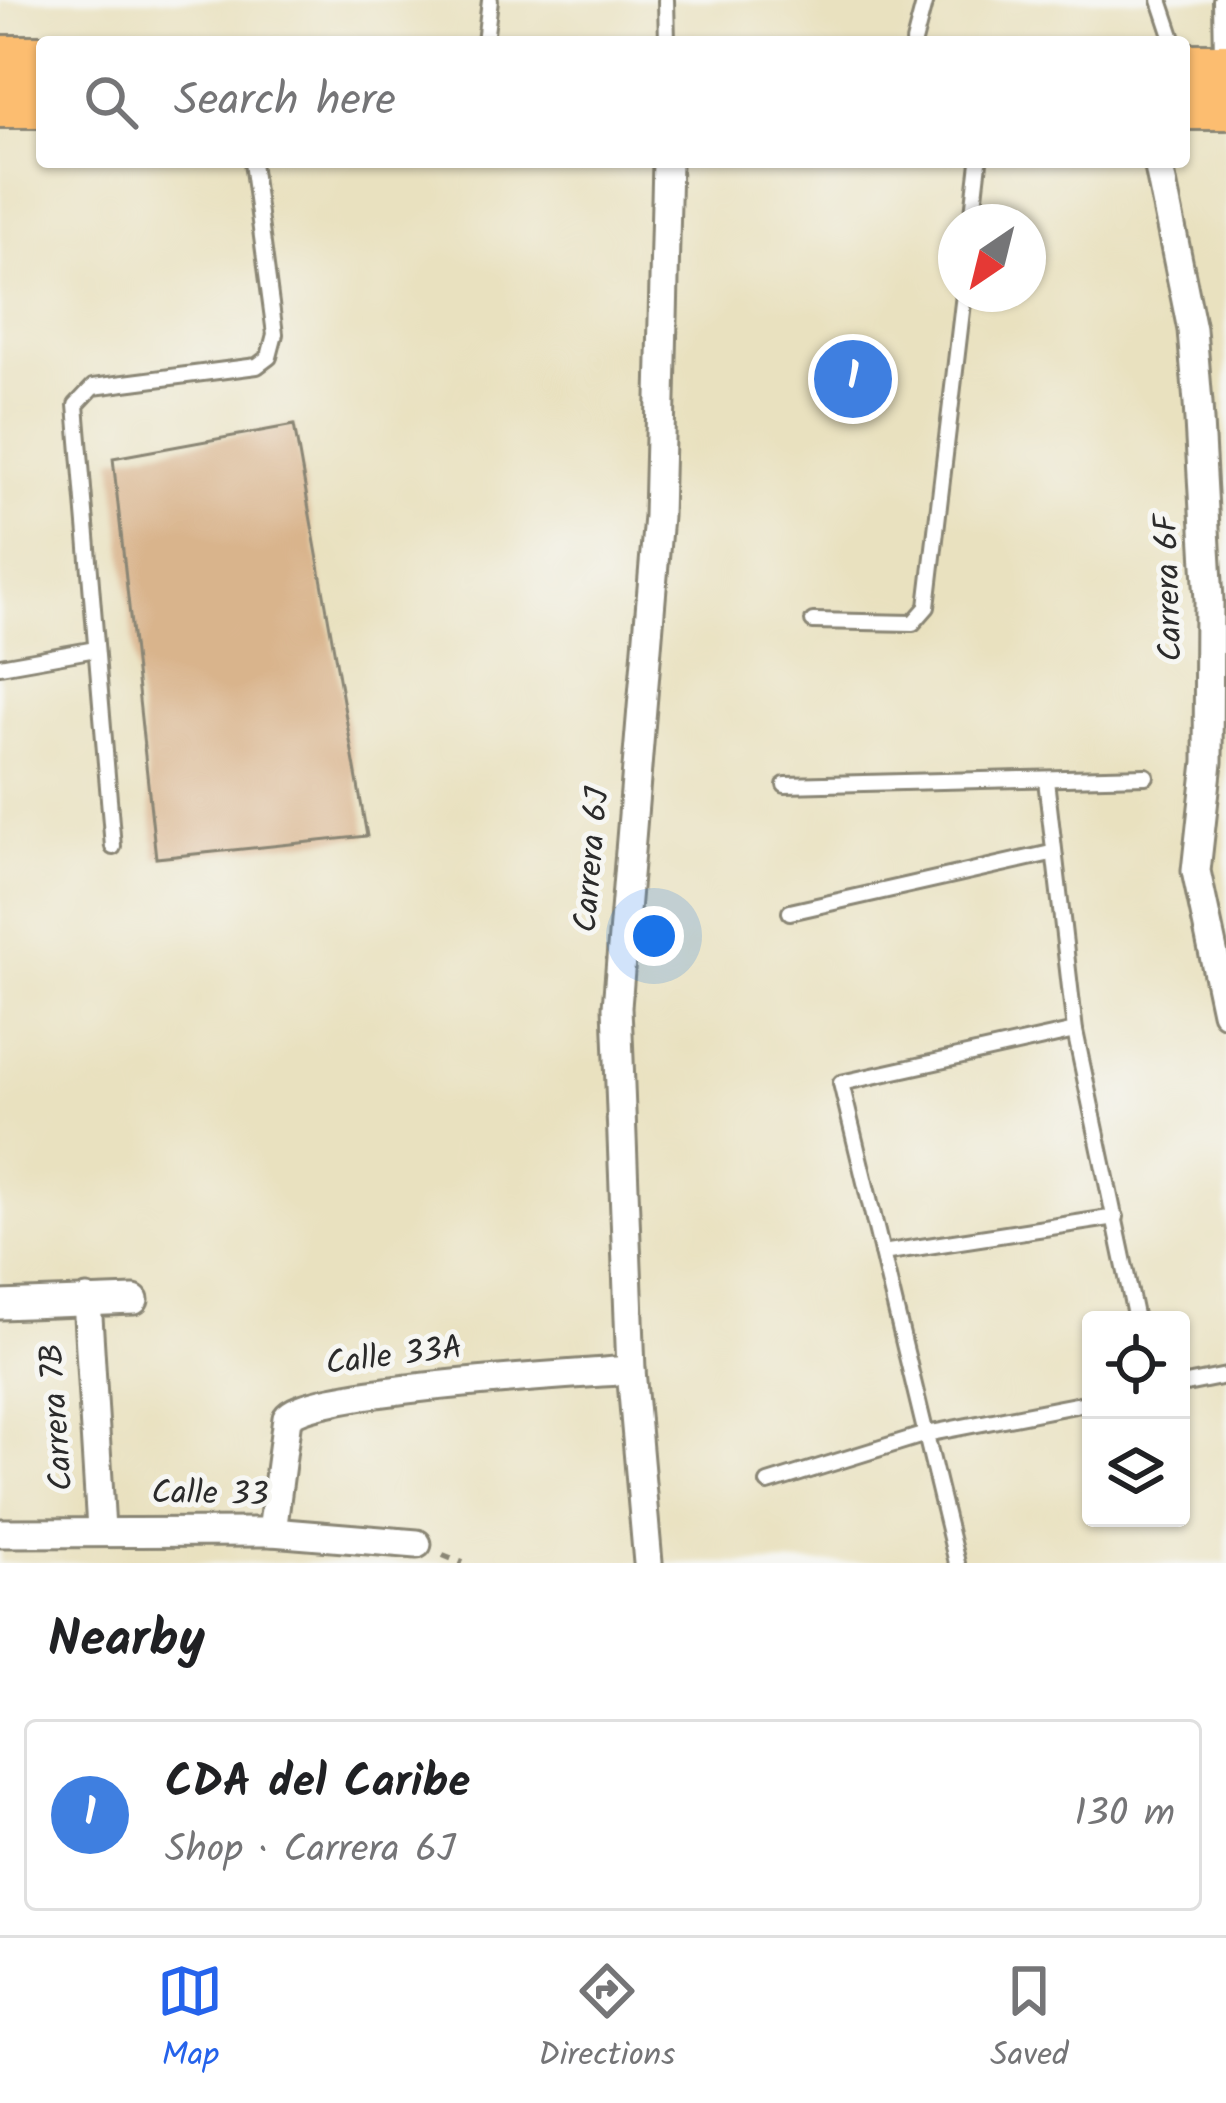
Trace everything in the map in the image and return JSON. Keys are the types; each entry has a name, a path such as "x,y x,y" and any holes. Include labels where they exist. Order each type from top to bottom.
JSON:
{"highway":[{"path":"0,60 36,60"},
{"path":"0,104 36,103"}],"street":[{"name":"Carrera 6J","path":"648,1563 631,1370 617,1007 658,516 667,168"},
{"name":"Carrera 6F","path":"1159,168 1192,330 1198,404 1209,624 1208,762 1196,871 1226,1012"},
{"name":"Carrera 7B","path":"87,1300 101,1529"},
{"path":"0,1305 134,1300"},
{"name":"Calle 33A","path":"272,1532 287,1418 299,1406 398,1389 631,1370"},
{"name":"Calle 33","path":"0,1533 101,1529 272,1532 418,1544"}],"lane":[{"path":"486,36 490,0"},
{"path":"666,0 667,36"},
{"path":"916,36 925,0"},
{"path":"1160,0 1172,36"},
{"path":"1211,86 1221,0"},
{"path":"113,848 76,405 93,387 257,366 269,357 275,334 253,168"},
{"path":"974,204 979,168"},
{"path":"813,621 913,623 927,607 962,312"},
{"path":"0,666 97,649"},
{"path":"785,785 1146,776"},
{"path":"1046,780 1051,853 1076,1031 1134,1311"},
{"path":"790,912 1051,853"},
{"path":"957,1563 841,1083 1076,1031"},
{"path":"882,1253 1116,1217"},
{"path":"1190,1383 1226,1376"},
{"path":"768,1483 926,1435 1082,1404"}],"building":[{"path":"294,425 367,836 156,858 113,458"}],"place":[{"name":"CDA del Caribe","path":"853,379"}]}
